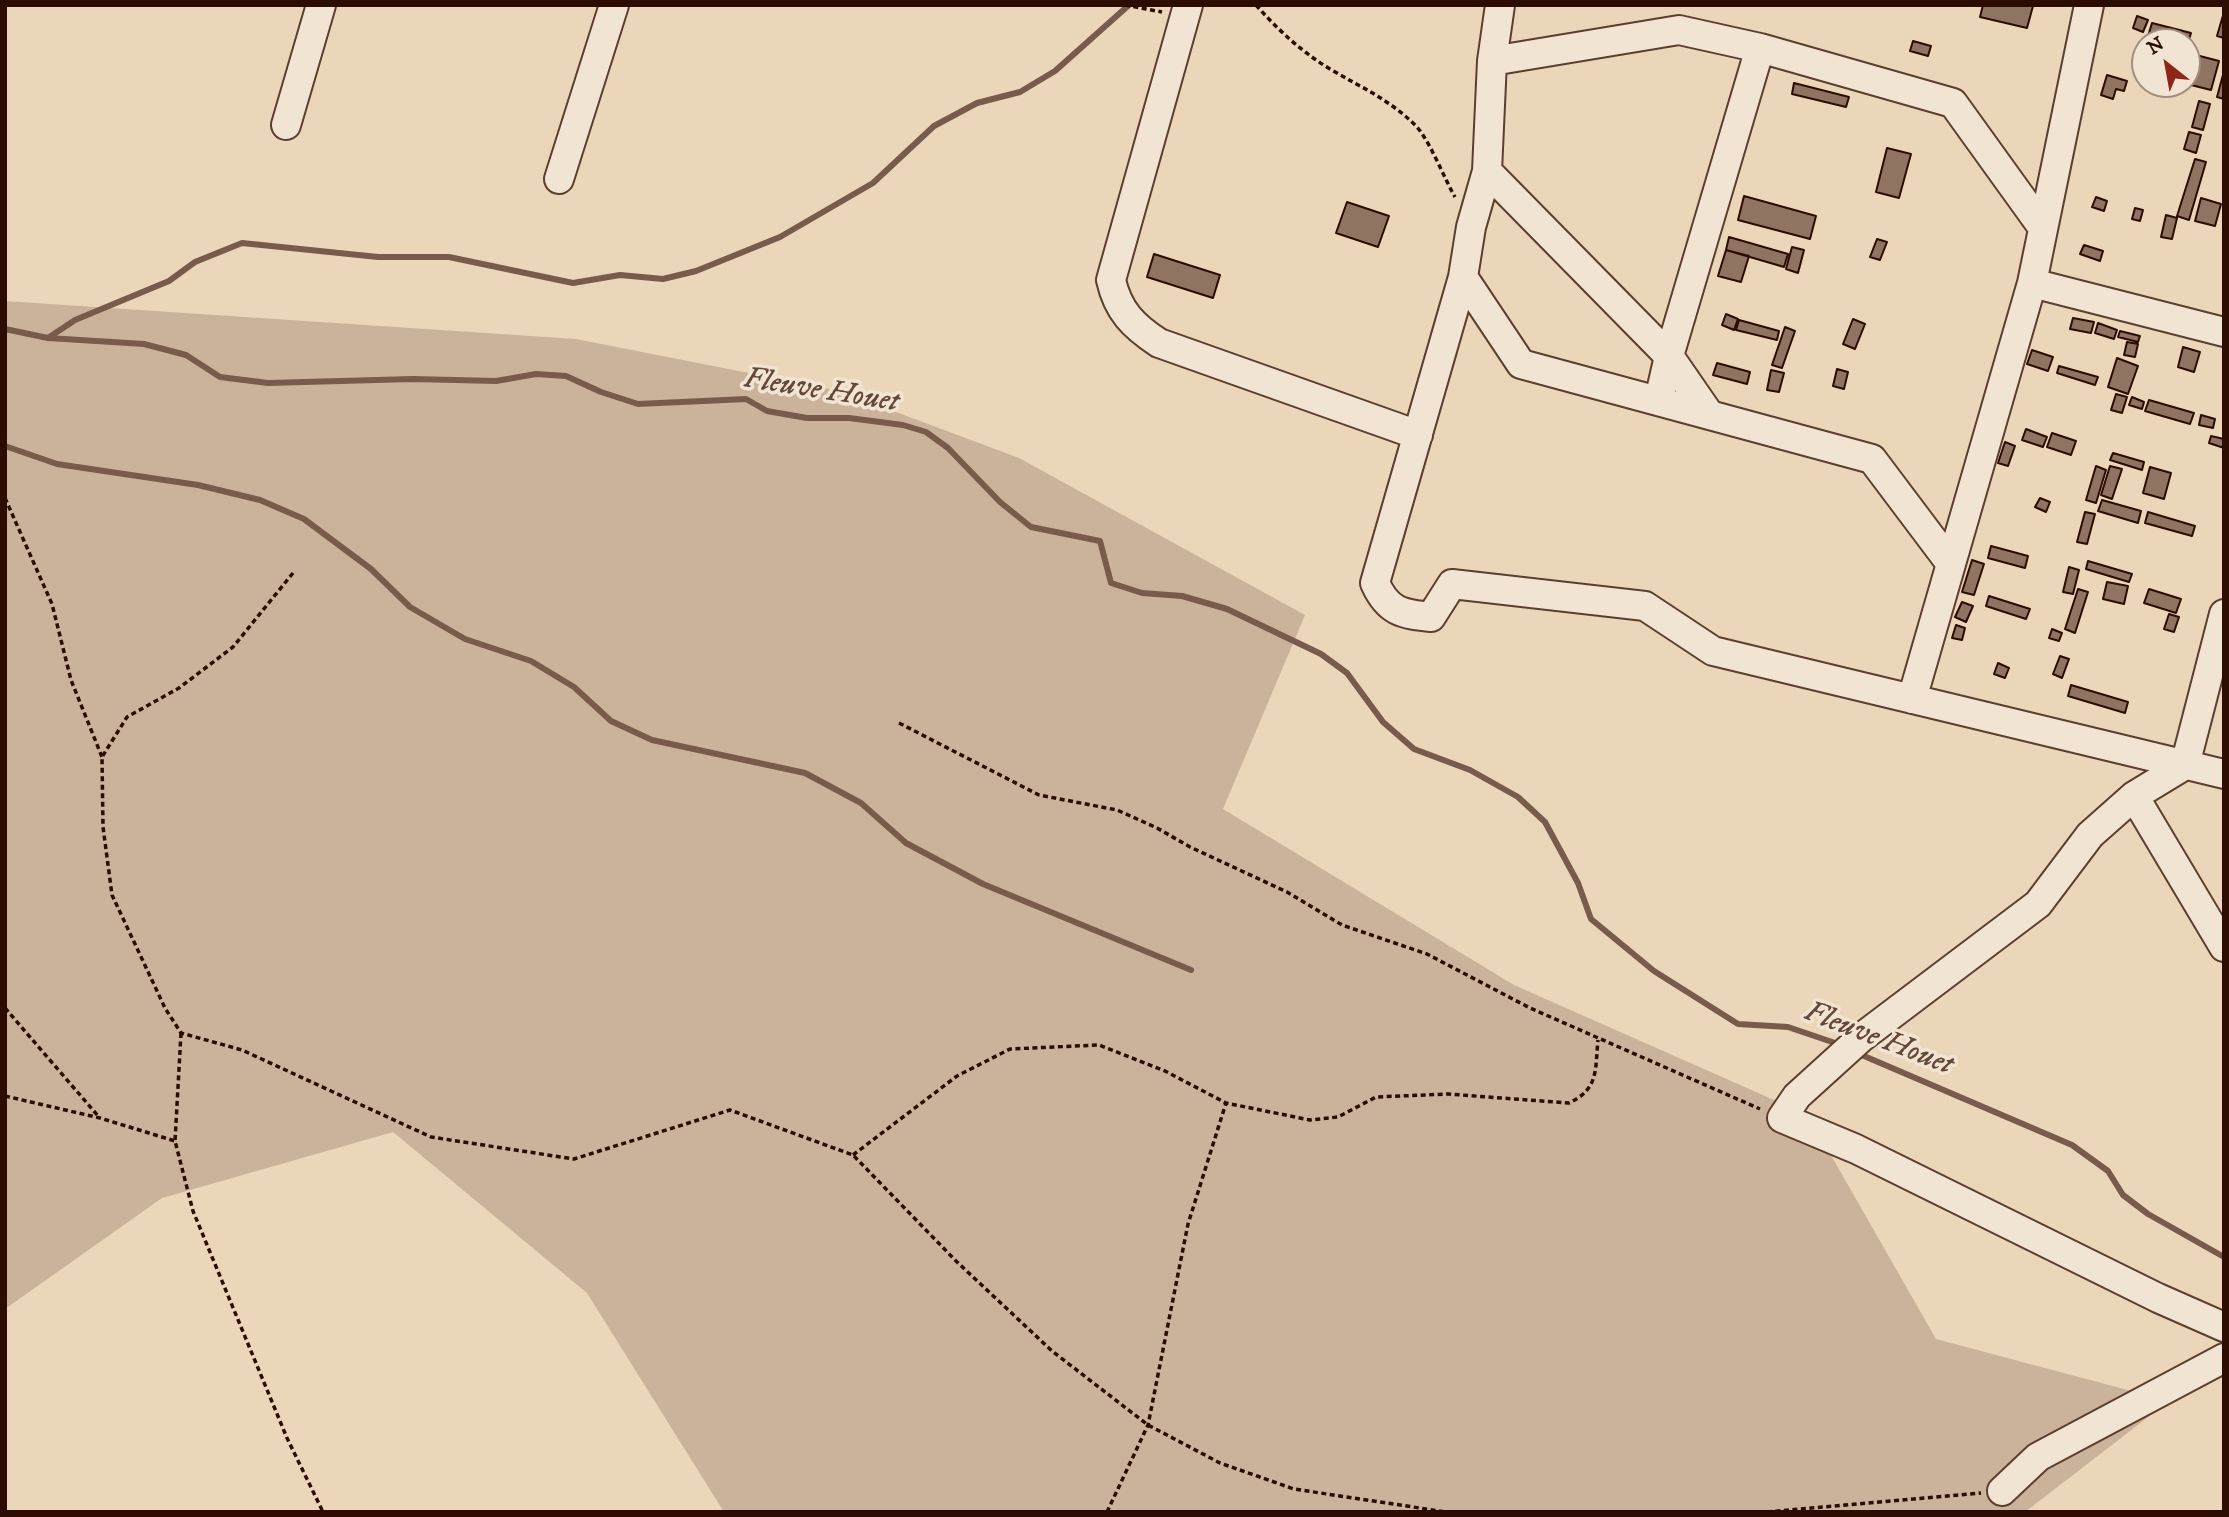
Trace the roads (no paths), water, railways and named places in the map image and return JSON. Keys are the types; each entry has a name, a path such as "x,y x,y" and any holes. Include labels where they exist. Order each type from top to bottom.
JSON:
{"street":[{"path":"286,125 321,5"},
{"path":"559,179 614,5"},
{"path":"1500,5 1492,61 1487,171 1471,227 1462,277 1376,583 1385,599 1400,613 1431,617 1452,584 1645,606 1713,651 2224,774"},
{"path":"1912,699 2032,283 2089,5"},
{"path":"1186,10 1111,280 1115,300 1132,325 1159,342 1418,435"},
{"path":"1492,61 1679,30 1760,48 1953,103 2043,228"},
{"path":"1659,400 1669,356 1760,48"},
{"path":"1487,171 1669,356 1710,414"},
{"path":"1462,277 1521,364 1872,458 1951,564"},
{"path":"2032,283 2224,332"},
{"path":"2224,614 2185,765 2134,796 2090,835 2038,904 1852,1046 1797,1096 1783,1115 1784,1121 1856,1149 2158,1298 2224,1327"},
{"path":"2134,796 2224,947"},
{"path":"2002,1491 2038,1457 2224,1358"}],"waterway":[{"path":"48,338 75,320 169,281 195,262 242,243 378,257 449,257 573,283 620,275 663,279 696,271 780,237 873,183 934,126 977,103 1020,92 1055,71 1129,5"},
{"name":"Fleuve Houet","path":"5,329 48,338 144,344 186,355 220,377 268,383 413,379 496,381 536,374 566,376 601,392 638,404 746,399 767,411 807,418 849,418 903,425 926,432 948,448 1000,502 1031,527 1100,541 1111,583 1142,593 1182,596 1227,609 1321,654 1347,673 1383,722 1414,749 1470,770 1518,797 1545,822 1578,883 1591,919 1654,971 1738,1024 1788,1027 1841,1045"},
{"path":"5,446 57,464 198,485 260,500 304,519 371,569 410,607 465,639 531,661 574,687 611,721 652,740 805,773 861,803 906,843 983,884 1191,970"},
{"name":"Fleuve Houet","path":"1857,1053 2072,1145 2108,1171 2123,1195 2148,1214 2224,1257"}]}
